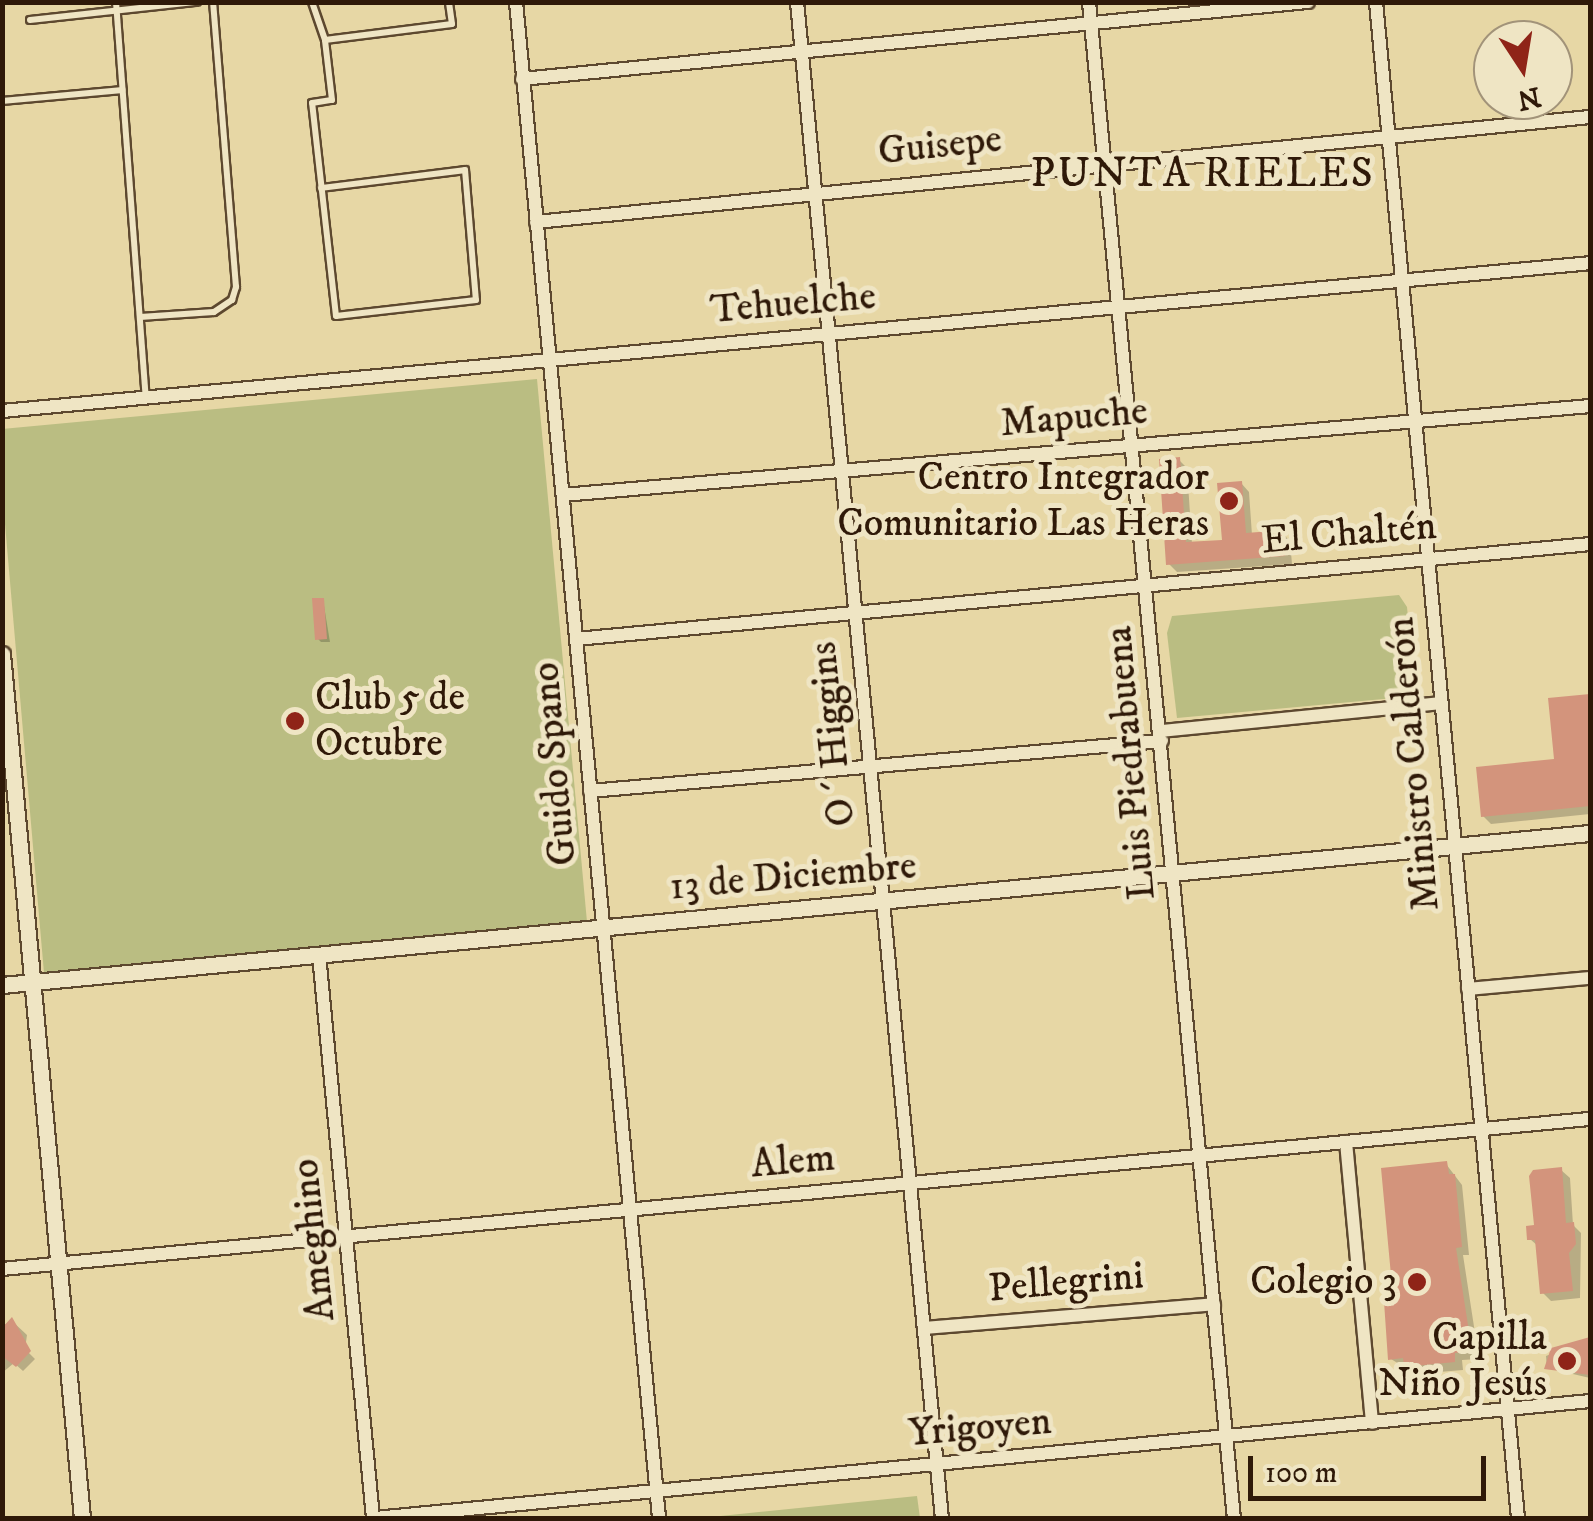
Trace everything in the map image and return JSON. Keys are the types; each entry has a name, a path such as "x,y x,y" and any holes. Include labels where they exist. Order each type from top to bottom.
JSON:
{"street":[{"name":"Guido Spano","path":"516,2 659,1518"},
{"name":"O´ Higgins","path":"796,2 942,1518"},
{"name":"Luis Piedrabuena","path":"1089,2 1234,1518"},
{"path":"522,79 1236,6 1308,2"},
{"name":"Ministro Calderón","path":"1376,2 1518,1518"},
{"name":"Guisepe","path":"536,222 1105,162 1590,117"},
{"name":"Tehuelche","path":"2,411 1590,263"},
{"name":"Mapuche","path":"563,495 1590,406"},
{"name":"El Chaltén","path":"576,639 1590,544"},
{"path":"2,654 82,1518"},
{"path":"590,791 1161,736 1441,703"},
{"name":"13 de Diciembre","path":"2,985 1590,833"},
{"name":"Ameghino","path":"319,955 374,1518"},
{"path":"1468,989 1590,978"},
{"name":"Alem","path":"2,1270 1590,1119"},
{"path":"1346,1142 1372,1424"},
{"name":"Pellegrini","path":"924,1328 1214,1304"},
{"name":"Yrigoyen","path":"374,1518 1590,1402"}],"lane":[{"path":"30,20 116,7 197,2"},
{"path":"140,317 214,312 232,300 236,287 213,2"},
{"path":"312,2 325,40 332,100 312,102 321,188 336,316 476,300 465,170 321,188"},
{"path":"325,40 452,24 449,2"},
{"path":"116,7 146,397"},
{"path":"2,101 122,90"}],"green space":[{"name":"Club 5 de Octubre","path":"537,379 587,922 44,973 3,501 2,429"},
{"path":"1399,595 1407,607 1416,696 1177,718 1167,633 1172,616"},
{"path":"917,1496 920,1518 701,1518"}],"building":[{"path":"1180,457 1186,542 1222,540 1217,483 1242,481 1246,533 1283,530 1285,556 1166,565 1159,459"},
{"path":"312,598 324,598 327,639 315,640"},
{"path":"1590,694 1590,806 1481,817 1476,767 1554,759 1548,698"},
{"path":"1447,1161 1449,1174 1455,1174 1462,1247 1456,1248 1472,1351 1455,1353 1455,1362 1404,1367 1403,1358 1388,1360 1383,1287 1392,1286 1381,1168"},
{"path":"1562,1167 1566,1223 1574,1222 1576,1244 1569,1253 1573,1291 1540,1294 1535,1240 1527,1240 1526,1226 1534,1225 1529,1176 1533,1170"},
{"path":"12,1317 31,1351 16,1367 2,1356 2,1328"},
{"name":"Capilla Niño Jesús","path":"1590,1337 1590,1375 1544,1369 1551,1348"}],"place":[{"name":"Centro Integrador Comunitario Las Heras","path":"1229,501"},
{"name":"Club 5 de Octubre","path":"295,721"},
{"name":"Colegio 3","path":"1417,1282"},
{"name":"Capilla Niño Jesús","path":"1567,1361"}],"district":[{"name":"PUNTA RIELES","path":"1203,174"}]}
